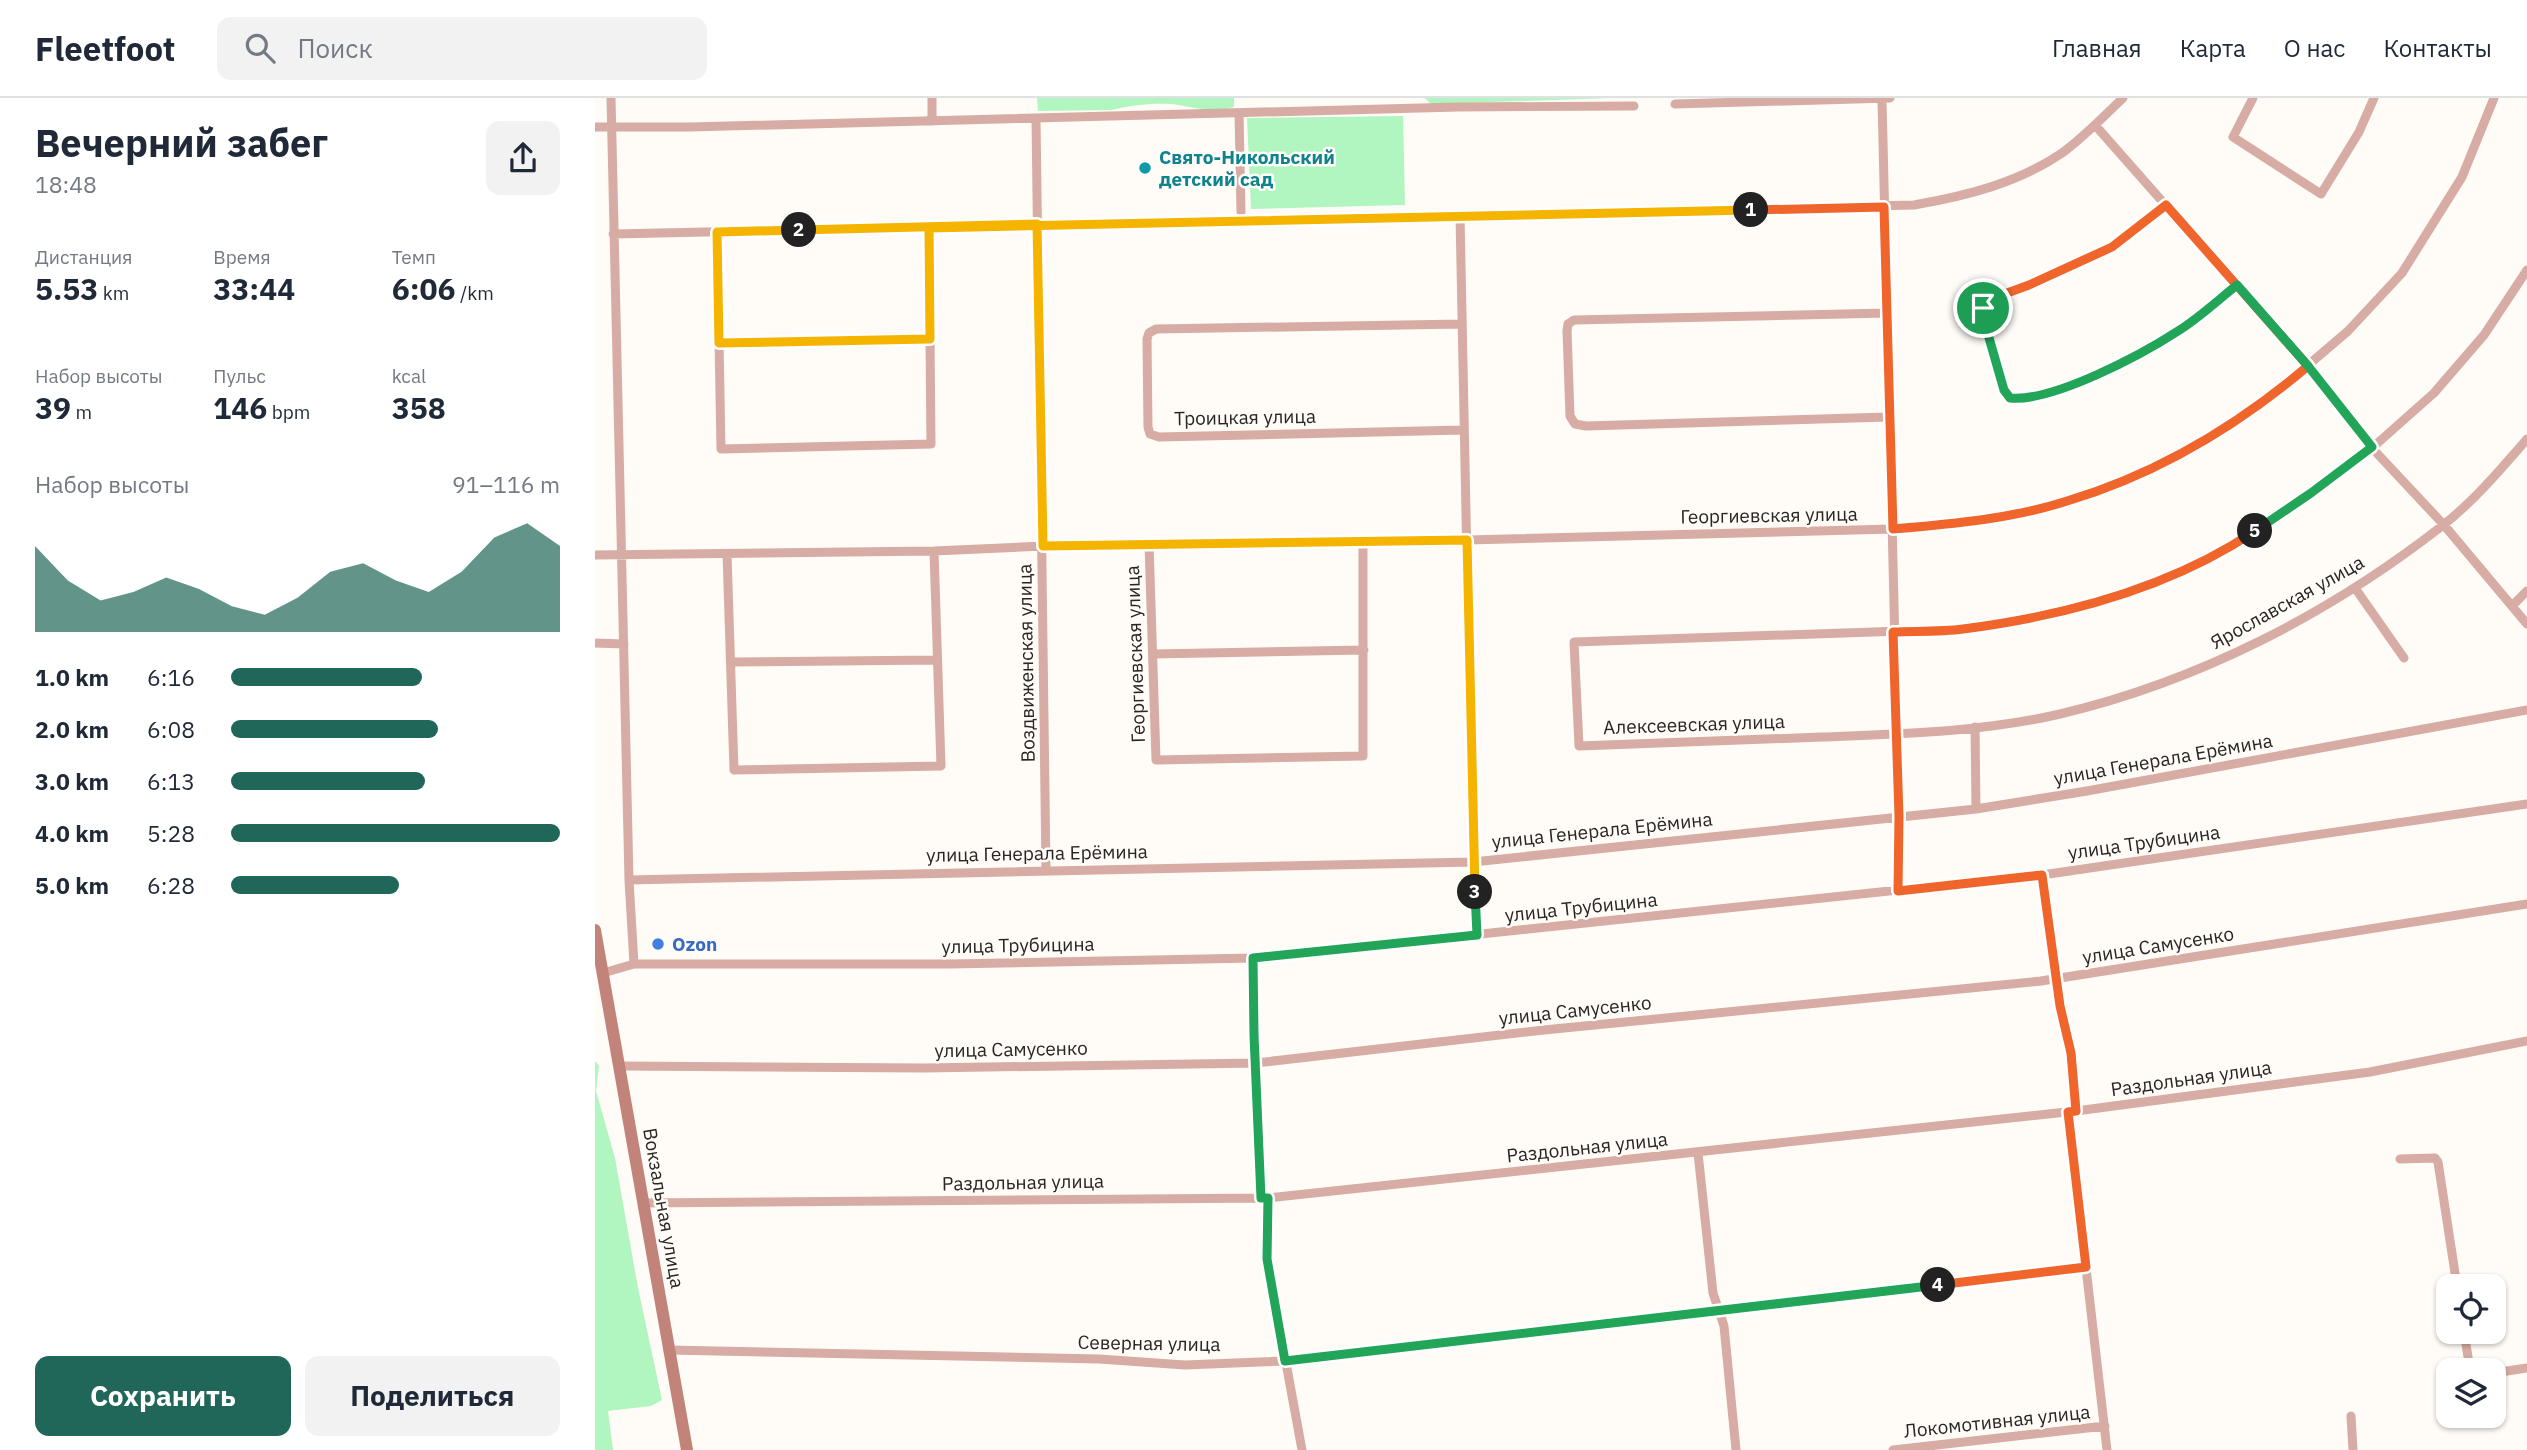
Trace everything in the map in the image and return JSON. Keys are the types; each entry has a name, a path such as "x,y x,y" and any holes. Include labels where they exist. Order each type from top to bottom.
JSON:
{"main road":[{"name":"Вокзальная улица","path":"595,930 687,1450"}],"street":[{"path":"603,973 633,964 611,98"},
{"path":"932,98 932,121"},
{"path":"613,234 1884,207 1953,198 2027,173 2062,152 2123,98"},
{"path":"2253,98 2233,137 2321,194 2359,132 2374,98"},
{"name":"Георгиевская улица","path":"595,555 934,551 1043,546 1467,540 1893,529 1946,525 2005,516 2066,502 2125,481 2218,434 2265,402 2348,331 2402,273 2462,177 2494,98"},
{"path":"1675,104 1886,99 1884,207 1899,816 1898,891"},
{"path":"595,127 691,127 1458,107 1634,106"},
{"path":"1239,113 1241,212"},
{"name":"Воздвиженская улица","path":"1035,118 1046,870"},
{"path":"2095,125 2308,366 2372,447 2444,525 2527,624"},
{"path":"2166,205 2112,247 2029,285 1988,300 1983,308 1983,317 2004,390 2010,398 2024,399 2079,382 2132,357 2179,331 2237,285"},
{"path":"1460,215 1473,862 1477,935"},
{"path":"717,232 721,449 932,443 929,228"},
{"path":"1893,632 1961,629 2102,600 2163,579 2245,537 2311,493 2372,447 2434,393 2484,335 2527,270"},
{"path":"1887,313 1574,320 1568,324 1567,331 1570,416 1575,425 1888,418"},
{"name":"Троицкая улица","path":"1462,324 1156,330 1149,333 1147,340 1147,402 1150,434 1159,436 1463,430"},
{"path":"719,343 930,339"},
{"name":"Ярославская улица","path":"1897,734 1975,727 2058,714 2163,685 2249,648 2355,588 2444,525 2527,439"},
{"name":"Георгиевская улица","path":"1149,544 1156,760 1363,756 1363,540"},
{"path":"727,554 734,770 941,766 934,551"},
{"path":"2355,588 2404,658"},
{"path":"2512,606 2527,591"},
{"name":"Алексеевская улица","path":"1893,632 1574,642 1579,746 1897,734"},
{"path":"595,643 624,644"},
{"path":"1153,654 1364,650"},
{"path":"730,662 937,660"},
{"name":"улица Генерала Ерёмина","path":"629,880 1473,862 1976,809 2101,789 2527,710"},
{"path":"1975,727 1976,809"},
{"name":"улица Трубицина","path":"633,964 949,964 1253,958 2042,875 2527,804"},
{"path":"2042,875 2071,1053 2072,1111 2086,1267 2107,1450"},
{"name":"улица Самусенко","path":"619,1066 925,1068 1256,1063 1544,1030 2057,979 2527,904"},
{"path":"1253,958 1267,1259 1302,1450"},
{"name":"Раздольная улица","path":"643,1203 1265,1198 2072,1111 2369,1073 2527,1041"},
{"path":"1698,1153 1713,1293 1724,1326 1736,1450"},
{"path":"2400,1159 2435,1157 2438,1162 2455,1274"},
{"name":"Северная улица","path":"669,1350 1099,1359 1185,1365 1285,1361 2086,1267"},
{"path":"2506,1371 2527,1368"},
{"path":"2350,1416 2353,1450"},
{"name":"Локомотивная улица","path":"1893,1450 2105,1426"}],"green space":[{"path":"1037,98 1234,98 1234,107 1206,109 1155,104 1112,110 1038,111"},
{"path":"1425,98 1611,98 1431,104"},
{"path":"1403,116 1405,205 1251,209 1247,118"},
{"path":"595,1061 599,1066 596,1091 615,1158 638,1288 662,1400 651,1406 608,1411 613,1450 595,1450"}],"place":[{"name":"Свято-Никольский детский сад","path":"1145,168"},
{"name":"Ozon","path":"658,944"}],"route":[{"path":"1983,308 1983,317 2004,390 2010,398 2024,399 2079,382 2132,357 2179,331 2237,285 2273,326 2308,366 2372,447 2311,493 2245,537 2163,579 2102,600 2039,615 1961,629 1893,632 1899,816 1898,891 2042,875 2060,1006 2071,1053 2076,1111 2068,1112 2086,1267 1285,1361 1267,1259 1268,1198 1261,1198 1253,958 1477,935 1473,862 1467,540 1043,546 1037,224 717,232 719,343 930,339 929,228 1037,224 1884,207 1893,529 1946,525 2005,516 2066,502 2125,481 2218,434 2265,402 2308,366 2237,285 2166,205 2112,247 2029,285 1988,300 1983,308"}]}
